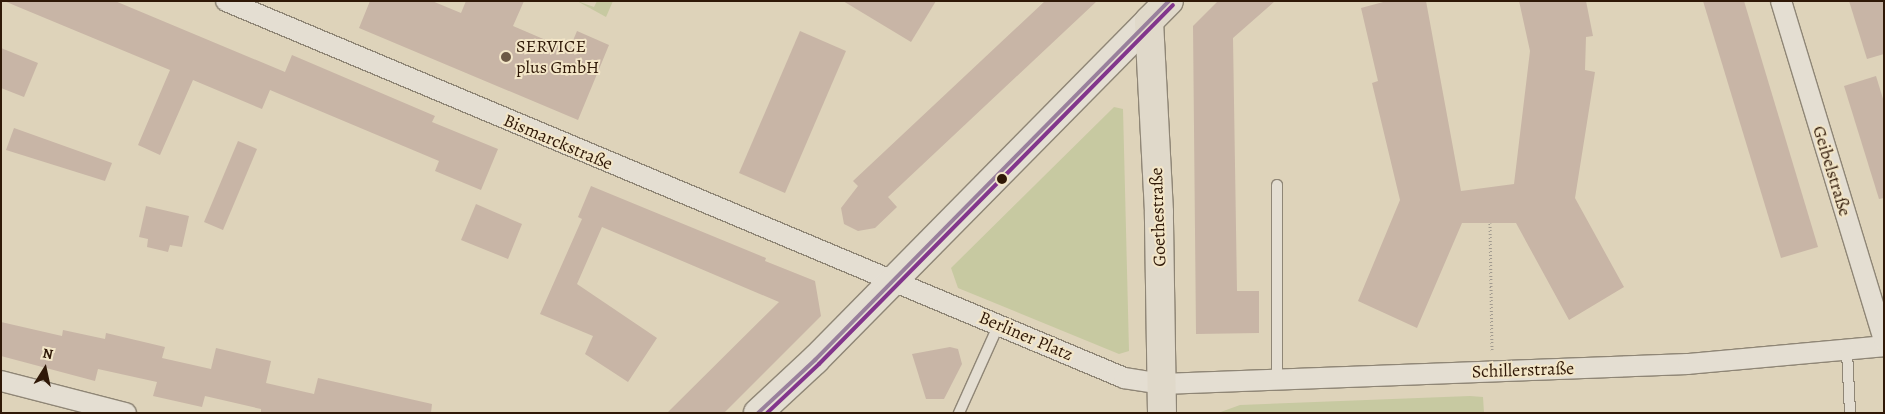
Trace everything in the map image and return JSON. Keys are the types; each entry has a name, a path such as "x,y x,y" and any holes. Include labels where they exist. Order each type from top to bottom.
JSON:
{"main road":[{"path":"1149,21 1169,1"},
{"name":"Goethestraße","path":"1149,21 1159,212 1162,413"}],"street":[{"name":"Bismarckstraße","path":"226,1 892,279"},
{"name":"Geibelstraße","path":"1781,1 1884,341"},
{"path":"758,413 815,360 892,279 1149,21"},
{"name":"Berliner Platz","path":"892,279 1124,378 1162,384"},
{"name":"Schillerstraße","path":"1162,384 1277,377 1688,364 1847,351 1884,346"},
{"path":"1,381 126,413"}],"lane":[{"path":"1276,185 1277,377"},
{"path":"959,413 998,324"},
{"path":"1847,351 1850,413"}],"path":[{"path":"1490,223 1492,371"}],"green space":[{"path":"577,1 594,7 597,1 613,1 606,17"},
{"path":"1114,107 1123,109 1129,351 1119,354 958,288 951,268"},
{"path":"1483,397 1484,413 1218,413 1240,405"}],"building":[{"path":"4,1 115,1 285,72 292,55 435,116 432,122 498,149 481,190 435,171 439,161 270,90 262,109 193,80 160,155 138,145 170,70"},
{"name":"SERVICE plus GmbH","path":"370,1 432,1 461,13 466,1 524,1 513,26 569,50 577,31 609,45 578,120 359,28"},
{"path":"843,1 936,1 911,42"},
{"path":"1045,1 1097,1 888,197 897,207 875,228 858,231 844,224 841,208 858,186 853,181"},
{"path":"1218,1 1275,1 1233,38 1237,291 1259,291 1259,333 1196,334 1193,26"},
{"path":"1387,1 1426,1 1461,191 1514,184 1530,51 1519,1 1586,1 1593,36 1586,37 1585,70 1595,72 1575,198 1624,287 1569,320 1516,223 1462,223 1417,328 1358,301 1400,200 1372,83 1378,81 1361,8"},
{"path":"1703,1 1744,1 1818,247 1781,258"},
{"path":"1849,1 1884,1 1884,54 1867,59"},
{"path":"800,31 846,51 785,193 739,173"},
{"path":"1,48 38,63 24,97 1,88"},
{"path":"1876,76 1884,102 1884,198 1879,199 1844,86"},
{"path":"14,128 112,163 105,181 6,150"},
{"path":"238,141 257,149 223,230 204,222"},
{"path":"591,186 766,258 765,261 815,281 821,316 724,413 667,413 779,302 602,227 577,284 657,338 628,382 585,354 593,336 540,314 582,219 578,217"},
{"path":"476,204 522,224 508,259 461,240"},
{"path":"146,206 189,216 182,247 170,245 168,252 147,247 148,239 139,237"},
{"path":"1,322 62,336 63,330 105,339 106,333 165,347 162,358 211,369 216,348 271,361 266,383 314,394 318,378 432,404 431,413 261,413 261,409 205,396 202,407 153,396 157,382 98,369 95,381 1,356"},
{"path":"950,347 958,349 962,364 944,399 926,399 912,354"}],"transit line":[{"path":"758,413 815,360 1169,1"},
{"path":"767,413 819,364 1173,5"}],"place":[{"name":"SERVICE plus GmbH","path":"506,57"}]}
